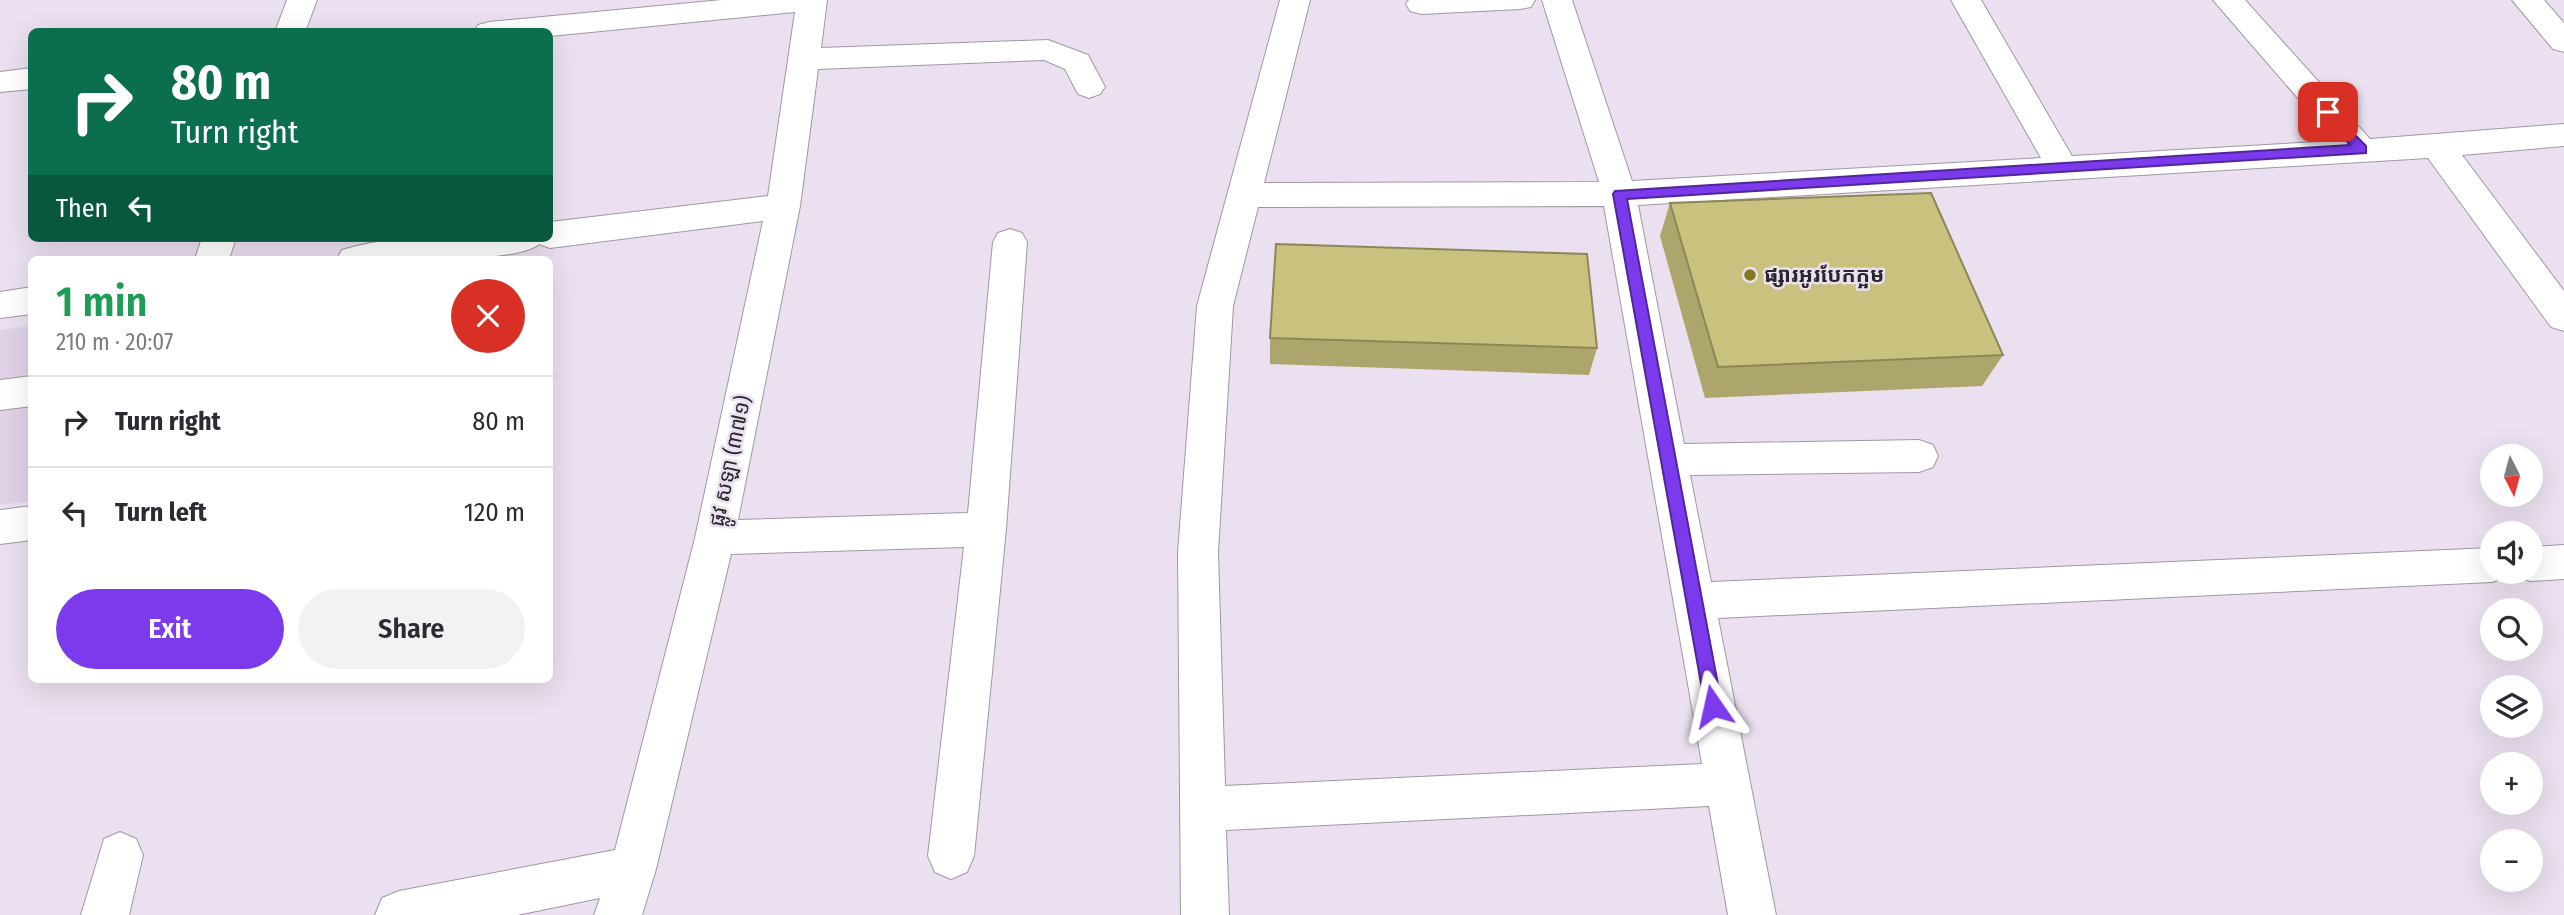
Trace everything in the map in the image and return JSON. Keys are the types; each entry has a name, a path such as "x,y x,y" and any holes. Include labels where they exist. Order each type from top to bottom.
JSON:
{"street":[{"path":"292,28 302,0"},
{"path":"529,28 812,0"},
{"name":"ផ្លូវ សឡា (៣៧១)","path":"618,915 633,869 715,538 783,206 812,0"},
{"path":"1205,915 1198,552 1215,306 1295,0"},
{"path":"1421,4 1520,0"},
{"path":"1556,0 1619,194 1752,915"},
{"path":"1966,0 2063,169"},
{"path":"2228,0 2361,149"},
{"path":"2527,0 2564,42"},
{"path":"804,59 1048,50 1077,62 1088,87"},
{"path":"0,82 28,78"},
{"path":"1242,195 1619,194 2437,146 2564,135"},
{"path":"2437,146 2564,317"},
{"path":"553,235 783,206"},
{"path":"378,256 492,242"},
{"path":"951,856 986,529 1010,242"},
{"path":"0,305 28,301"},
{"path":"0,395 28,392"},
{"path":"1667,460 1919,456"},
{"path":"0,527 28,524"},
{"path":"715,538 986,529"},
{"path":"2543,563 2564,562"},
{"path":"1693,601 2480,566"},
{"path":"1203,809 1727,784"},
{"path":"105,915 120,855"},
{"path":"399,915 633,869"}],"shaded area":[{"path":"28,326 28,501 0,505 0,330"}],"building":[{"path":"1931,193 2003,355 1718,367 1670,203"},
{"path":"1276,244 1587,254 1597,348 1270,338"}],"place":[{"name":"ផ្សារអូរបែកក្អម","path":"1750,275"}],"route":[{"path":"1713,706 1619,194 2361,149 2328,112"}]}
